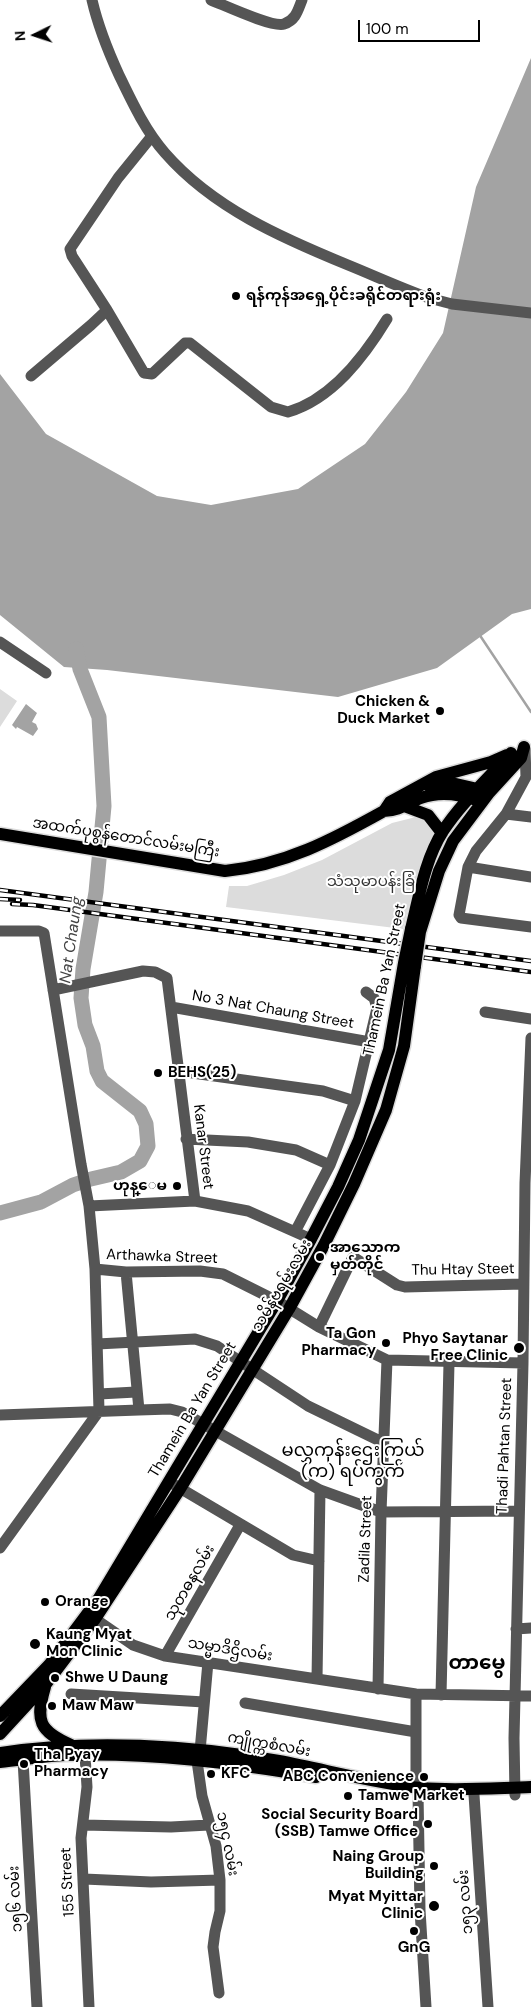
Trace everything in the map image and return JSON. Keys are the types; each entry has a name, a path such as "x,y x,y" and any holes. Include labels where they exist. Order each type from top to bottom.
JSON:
{"main road":[{"path":"421,786 436,777 491,762 528,744"},
{"path":"433,869 442,833 479,795 521,758 528,744"},
{"path":"479,795 511,753"},
{"name":"အထက်ပုစွန်တောင်လမ်းမကြီး","path":"384,811 390,802 421,786 447,783 479,795"},
{"name":"အထက်ပုစွန်တောင်လမ်းမကြီး","path":"0,834 225,871 249,869 281,861 317,846 384,811 395,811 421,798 434,795 479,795"},
{"name":"သမိန်ဗရမ်းလမ်း","path":"0,1734 46,1684 180,1488 209,1428 253,1368 289,1309 324,1245 354,1184 386,1110 404,1046 410,964 416,930 433,869 453,841 479,795"},
{"path":"404,806 428,815 442,833"},
{"name":"Thamein Ba Yan Street","path":"0,1716 92,1617 169,1482 209,1428 241,1361 277,1302 311,1239 338,1187 359,1140 389,1050 410,964"},
{"path":"46,1684 40,1704 39,1716 42,1726 49,1734 74,1746"},
{"name":"ကျိုက္ကစံလမ်း","path":"0,1753 74,1746 119,1746 199,1756"},
{"name":"ကျိုက္ကစံလမ်း","path":"0,1762 65,1755 246,1756 417,1790 474,1795 515,1791 531,1787"},
{"name":"ကျိုက္ကစံလမ်း","path":"417,1790 515,1791 531,1795"}],"street":[{"path":"92,0 113,62 132,102 152,136 166,154 197,183 260,226 283,238 428,298 452,304 531,313"},
{"path":"211,0 270,23 284,24 296,16 302,0"},
{"path":"152,136 118,178 70,249 72,256 144,372 152,374 185,343 190,343 271,407 288,412 315,400 354,367 387,319"},
{"path":"31,376 107,310"},
{"path":"0,642 46,673"},
{"path":"528,744 526,777 506,814 476,851 468,867 459,917 531,927"},
{"path":"506,814 531,817"},
{"path":"468,867 531,876"},
{"path":"0,931 42,932 44,934 89,1206 95,1269 99,1394 99,1411 0,1548"},
{"name":"Kanar Street","path":"53,990 143,971 155,972 168,978 195,1201"},
{"path":"295,1232 330,1164 356,1101 377,1008 374,998 366,992"},
{"name":"No 3 Nat Chaung Street","path":"171,1007 370,1042"},
{"path":"486,1012 531,1019"},
{"name":"Thadi Pahtan Street","path":"515,1791 514,1696 519,1511 526,1388 523,1363 523,1284 528,1183 531,1038"},
{"path":"178,1071 324,1091 356,1101"},
{"path":"186,1139 248,1142 296,1150 330,1164"},
{"path":"89,1206 195,1201 248,1211 311,1239"},
{"name":"Thu Htay Steet","path":"319,1326 353,1257 396,1285 405,1287 523,1284"},
{"name":"Arthawka Street","path":"95,1269 126,1272 200,1271 223,1274 387,1360"},
{"path":"126,1272 139,1410"},
{"path":"97,1344 195,1339 217,1346 308,1406 380,1441 384,1441"},
{"path":"387,1360 449,1363 523,1363"},
{"name":"Zadila Street","path":"378,1689 381,1512 387,1360"},
{"path":"441,1695 449,1363"},
{"path":"99,1394 136,1392"},
{"path":"0,1415 170,1409 182,1412 320,1490 381,1512 519,1511"},
{"path":"169,1482 293,1555 319,1561"},
{"path":"317,1679 320,1490"},
{"name":"သုတဓနလမ်း","path":"165,1656 240,1525"},
{"name":"သမ္မာဒိဌိလမ်း","path":"92,1617 133,1645 165,1656 416,1694 531,1696"},
{"path":"516,1629 531,1628"},
{"name":"၁၅၄ လမ်း","path":"208,1662 199,1756 202,1796 216,1846 220,1880 220,1911 214,1932 213,1947 219,1993"},
{"path":"71,1694 204,1702"},
{"path":"416,1694 420,1910 426,2007"},
{"path":"245,1703 416,1732"},
{"name":"155 Street","path":"85,1756 87,1787 81,1838 89,2007"},
{"name":"၁၅၆ လမ်း","path":"22,1760 37,2007"},
{"name":"၁၅၃ လမ်း","path":"474,1795 488,2007"},
{"path":"83,1825 172,1828 209,1825"},
{"path":"84,1879 168,1882 220,1880"}],"green space":[{"path":"0,689 17,701 0,727"},
{"name":"သံသုမာပန်းခြံ","path":"416,817 422,818 434,831 415,883 403,929 226,907 229,886 247,886 284,875 322,860 392,823"}],"shaded area":[{"path":"531,58 531,609 512,614 437,668 338,697 107,670 64,667 0,615 0,374 46,434 157,496 211,505 298,489 365,444 406,392 443,333 476,187"},
{"path":"26,704 37,713 32,722 36,724 38,729 33,736 17,727 16,729 12,725"}],"waterway":[{"path":"479,634 531,712"},
{"name":"Nat Chaung","path":"0,1213 41,1202 73,1185 121,1172 140,1161 148,1146 146,1124 140,1111 102,1081 97,1071 93,1046 85,1025 81,998 83,969 96,892 104,806 99,717 80,669 76,649"}],"railway":[{"path":"0,890 531,961"},
{"path":"0,899 20,900"},
{"path":"12,904 33,905 531,972"}],"place":[{"name":"ရန်ကုန်အရှေ့ပိုင်းခရိုင်တရားရုံး","path":"236,296"},
{"name":"Chicken & Duck Market","path":"440,711"},
{"name":"BEHS(25)","path":"158,1073"},
{"name":"ဟုန္ေမ","path":"177,1186"},
{"name":"အာသောက မှတ်တိုင်","path":"320,1257"},
{"name":"Ta Gon Pharmacy","path":"386,1343"},
{"name":"Phyo Saytanar Free Clinic","path":"519,1348"},
{"name":"Orange","path":"45,1602"},
{"name":"Kaung Myat Mon Clinic","path":"35,1644"},
{"name":"Shwe U Daung","path":"55,1678"},
{"name":"Maw Maw","path":"52,1706"},
{"name":"Tha Pyay Pharmacy","path":"24,1764"},
{"name":"KFC","path":"211,1774"},
{"name":"ABC Convenience","path":"424,1777"},
{"name":"Tamwe Market","path":"348,1796"},
{"name":"Social Security Board (SSB) Tamwe Office","path":"428,1824"},
{"name":"Naing Group Building","path":"434,1866"},
{"name":"Myat Myittar Clinic","path":"434,1906"},
{"name":"GnG","path":"414,1931"}],"district":[{"name":"မလွှကုန်းဌေးကြွယ် (က) ရပ်ကွက်","path":"353,1461"},
{"name":"တာမွေ","path":"477,1664"}]}
